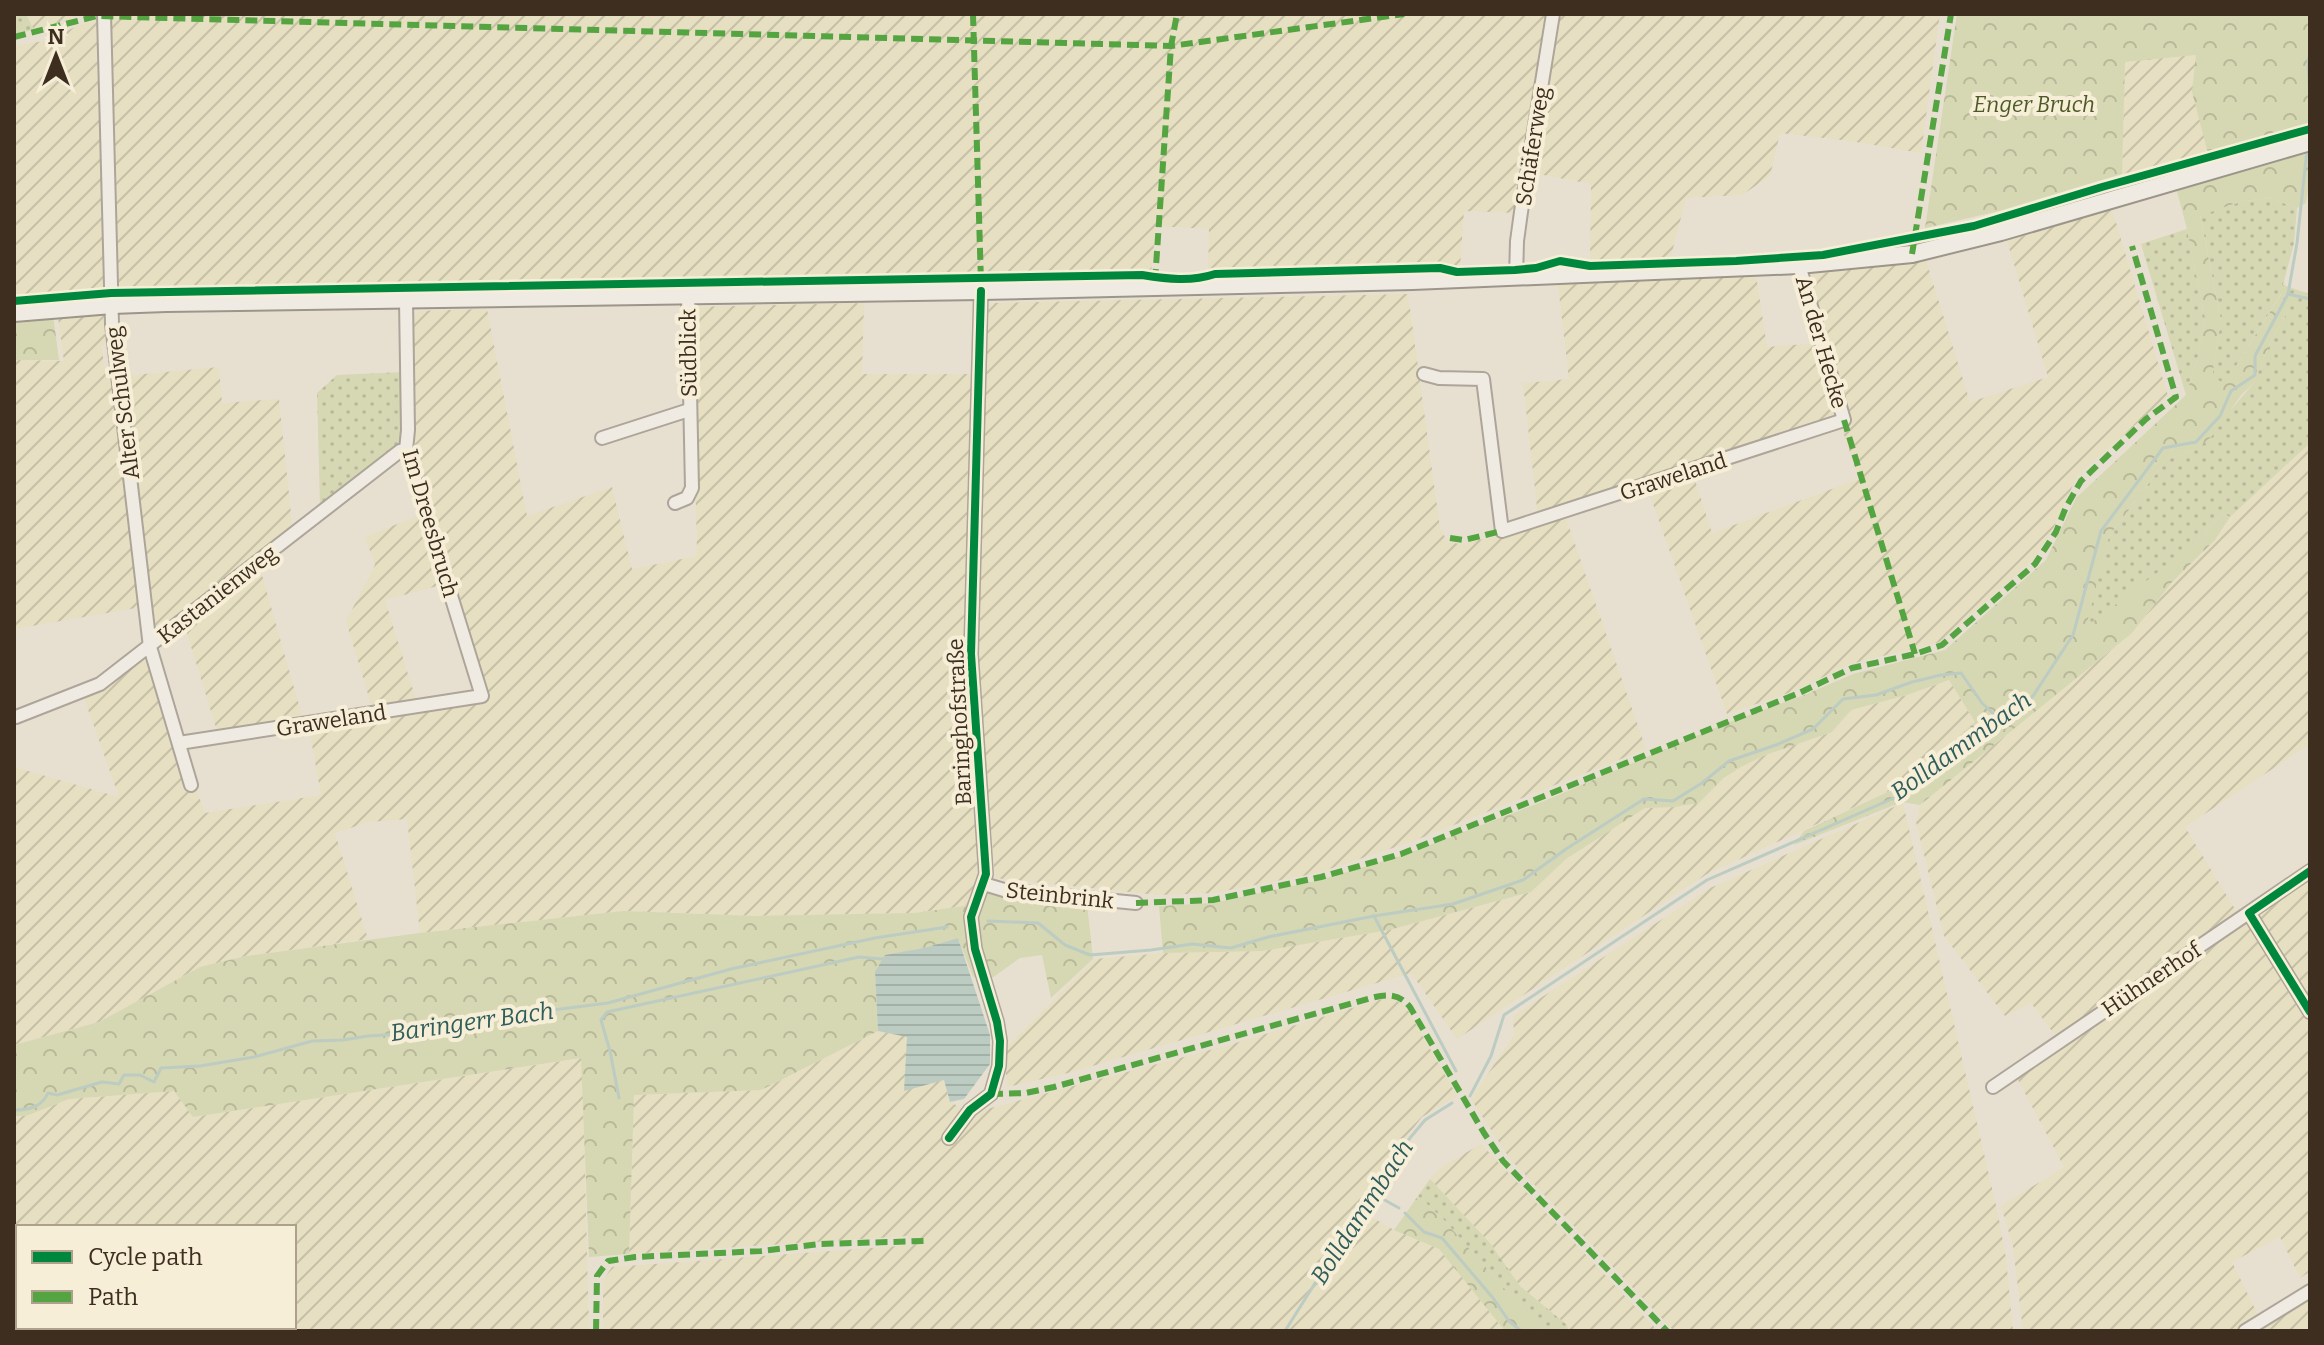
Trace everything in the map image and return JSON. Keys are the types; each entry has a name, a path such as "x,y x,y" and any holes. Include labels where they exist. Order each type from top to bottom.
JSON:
{"main road":[{"path":"14,313 112,305 981,291 1516,278 1799,265 1912,254 2001,232 2308,142"}],"street":[{"name":"Alter Schulweg","path":"104,14 112,324 150,647 191,785"},
{"name":"Schäferweg","path":"1516,278 1519,226 1553,14"},
{"name":"An der Hecke","path":"1799,265 1844,420"},
{"name":"Baringhofstraße","path":"949,1138 970,1110 991,1094 999,1066 1000,1041 975,949 971,917 986,874 971,654 981,291"},
{"name":"Südblick","path":"675,503 687,498 692,488 688,295"},
{"name":"Im Dreesbruch","path":"406,300 406,450 482,696"},
{"name":"Graweland","path":"1424,374 1439,378 1483,379 1502,531 1844,420"},
{"name":"Südblick","path":"602,438 689,410"},
{"name":"Kastanienweg","path":"16,717 100,684 400,451 406,450"},
{"name":"Graweland","path":"179,743 482,696"},
{"name":"Hühnerhof","path":"1993,1087 2310,871"},
{"name":"Steinbrink","path":"984,884 1004,890 1136,903"},
{"path":"2249,913 2310,1012"},
{"path":"2245,1331 2310,1291"}],"shaded area":[{"path":"26,14 86,14 34,30"},
{"path":"98,14 1549,14 1517,213 1464,211 1460,268 1216,272 1208,275 1209,229 1156,226 1151,273 105,289 14,298 14,46 44,41 84,23 96,21"},
{"path":"1559,14 1940,14 1921,153 1780,133 1770,176 1742,195 1686,198 1670,260 1590,263 1591,184 1533,173"},
{"path":"2196,54 2238,147 2122,174 2125,62"},
{"path":"2112,209 2168,396 2077,476 2052,531 2033,560 1940,642 1850,664 1794,691 1727,714 1647,487 1693,474 1712,533 1859,479 1841,426 1850,422 1807,275 1926,260 1970,402 2048,377 2007,241"},
{"path":"1756,275 1767,347 1818,343 1838,411 1835,419 1538,516 1523,383 1569,379 1558,285"},
{"path":"1408,294 1440,528 1447,541 1459,544 1503,535 1565,515 1646,749 1411,842 1317,873 1214,893 1158,895 995,878 977,654 985,316 991,303"},
{"path":"864,303 862,374 975,374 966,654 982,871 976,891 964,906 915,913 755,916 624,911 420,933 407,819 369,822 335,833 368,939 246,956 200,967 99,1022 14,1045 14,767 119,797 84,698 104,690 140,661 149,662 205,813 321,795 309,728 489,699 415,459 413,318 418,311 487,309 527,516 612,487 632,569 697,556 692,307"},
{"path":"108,315 110,337 102,347 104,367 114,368 142,607 14,629 14,360 64,361 58,318"},
{"path":"219,367 222,403 279,399 292,523 288,531 159,633 152,630 122,376"},
{"path":"2310,443 2310,744 2185,827 2243,922 2310,876 2310,1278 2308,1273 2300,1278 2280,1237 2232,1262 2260,1319 2241,1331 2104,1331 2103,1327 2092,1331 2023,1331 2013,1246 2001,1206 2064,1167 2017,1078 2063,1046 2031,1003 2005,1016 1944,936 1916,822 1920,805 2132,633 2172,582 2215,540 2230,517"},
{"path":"422,514 445,584 385,600 417,703 373,711 346,621 375,565 365,537"},
{"path":"260,568 303,719 217,731 185,627"},
{"path":"1949,680 1975,722 1909,782 1707,874 1457,1039 1411,973 1072,1072 1007,1087 1004,1049 1095,959 1163,953 1262,951 1389,930 1531,892 1566,859 1645,808 1699,803 1722,779 1741,767 1832,732 1851,710"},
{"path":"1903,803 1998,1214 2013,1331 1674,1331 1510,1159 1471,1099 1514,1035 1513,1016 1710,888"},
{"path":"958,938 990,1035 990,1064 964,1099 950,1102 944,1080 904,1091 907,1037 878,1031 875,972 885,955"},
{"path":"1389,997 1405,1005 1457,1096 1422,1117 1356,1208 1394,1230 1439,1249 1505,1331 603,1331 603,1280 612,1267 913,1245 908,1236 629,1254 634,1095 761,1090 878,1031 907,1036 944,1080 950,1102 972,1113 1229,1045"},
{"path":"582,1058 589,1331 14,1331 14,1116 26,1116 69,1099 174,1091 193,1117"},
{"path":"1481,1144 1658,1331 1568,1331 1567,1325 1520,1286 1490,1243 1430,1179 1441,1167"},
{"path":"2310,1296 2310,1331 2253,1331"}],"green space":[{"path":"14,14 26,14 34,30 14,34"},
{"name":"Enger Bruch","path":"1957,14 2310,14 2310,177 2306,203 2297,208 2267,197 2233,204 2200,216 2221,320 2212,377 2222,382 2236,366 2282,293 2288,311 2253,384 2242,394 2212,436 2196,450 2167,459 2109,536 2086,627 2195,544 2221,513 2230,517 2215,540 2172,582 2132,633 1920,805 1902,802 1794,845 1804,831 1909,782 1975,722 1949,680 1851,710 1832,732 1741,767 1722,779 1699,803 1645,808 1566,859 1531,892 1389,930 1262,951 1163,953 1159,906 1213,903 1320,880 1401,856 1853,674 1945,650 2046,560 2076,498 2186,395 2198,356 2205,317 2175,184 2236,168 2238,148 2208,153 2192,92 2196,55 2125,62 2122,174 1999,211 1925,228"},
{"path":"2267,197 2297,208 2294,243 2283,285 2310,294 2310,443 2230,517 2221,513 2195,544 2085,629 2109,536 2167,459 2196,450 2253,384 2288,311 2281,294 2222,383 2212,377 2221,320 2200,215"},
{"path":"2187,229 2205,317 2198,356 2186,395 2141,244"},
{"path":"53,315 59,360 14,360 14,318"},
{"path":"405,372 402,439 320,506 317,393 337,375"},
{"path":"976,891 1087,903 1093,959 1051,998 1042,955 1020,958 989,980 973,977 958,938 924,948 875,972 878,1031 761,1090 634,1095 629,1254 589,1257 581,1058 193,1117 174,1091 69,1099 26,1116 14,1116 14,1045 99,1022 200,967 246,956 624,911 755,916 915,913 964,906"},
{"path":"1430,1179 1490,1243 1520,1286 1567,1325 1568,1331 1542,1331 1443,1219 1418,1196"},
{"path":"1418,1196 1443,1219 1542,1331 1505,1331 1439,1249 1394,1230"}],"waterway":[{"name":"Bolldammbach","path":"2310,56 2310,101"},
{"name":"Bolldammbach","path":"2308,138 2310,117"},
{"name":"Bolldammbach","path":"1470,1096 1491,1056 1504,1015 1707,880 1894,798 2033,696 2073,635 2101,531 2163,448 2196,442 2220,416 2231,391 2255,375 2255,356 2288,294 2307,150"},
{"path":"2288,294 2310,299"},
{"path":"988,921 1038,923 1065,945 1090,955 1192,944 1231,948 1268,937 1453,904 1523,880 1644,799 1673,801 1729,761 1813,729 1843,699 1876,695 1912,682 1961,673 1982,703 2000,720"},
{"name":"Bolldammbach","path":"1374,916 1456,1071"},
{"name":"Baringerr Bach","path":"14,1110 34,1107 48,1093 57,1095 102,1082 119,1084 124,1075 140,1075 154,1082 161,1068 200,1066 254,1057 312,1041 414,1033 450,1023 608,1003 731,969 875,938 947,927"},
{"path":"619,1098 601,1020 607,1012 859,957 883,959"},
{"name":"Bolldammbach","path":"1285,1331 1395,1156 1425,1120 1452,1103"},
{"path":"1372,1193 1399,1208"},
{"path":"1405,1213 1424,1232 1442,1238 1509,1321 1521,1331"}],"marked path":[{"path":"973,14 981,283"},
{"path":"1155,281 1171,46 1177,14"},
{"path":"14,37 97,16 1171,46 1404,14"},
{"path":"1912,254 1951,14"},
{"path":"1136,903 1213,900 1321,877 1401,854 1799,693 1852,668 1942,645 2035,564 2056,532 2081,481 2146,419 2176,397 2132,246"},
{"path":"1844,420 1915,654"},
{"path":"1450,538 1464,540 1502,531"},
{"path":"991,1094 1026,1093 1054,1087 1371,998 1397,997 1410,1007 1503,1161 1667,1331"},
{"path":"596,1331 597,1276 608,1261 820,1244 924,1241"}],"cycle path":[{"path":"14,301 111,293 1142,275 1188,279 1215,274 1440,268 1457,272 1536,268 1560,261 1590,266 1823,255 1974,226 2310,129"},
{"path":"949,1138 970,1110 991,1094 999,1066 1000,1041 975,949 971,917 986,874 971,654 981,291"},
{"path":"2310,871 2249,913 2310,1012"}]}
